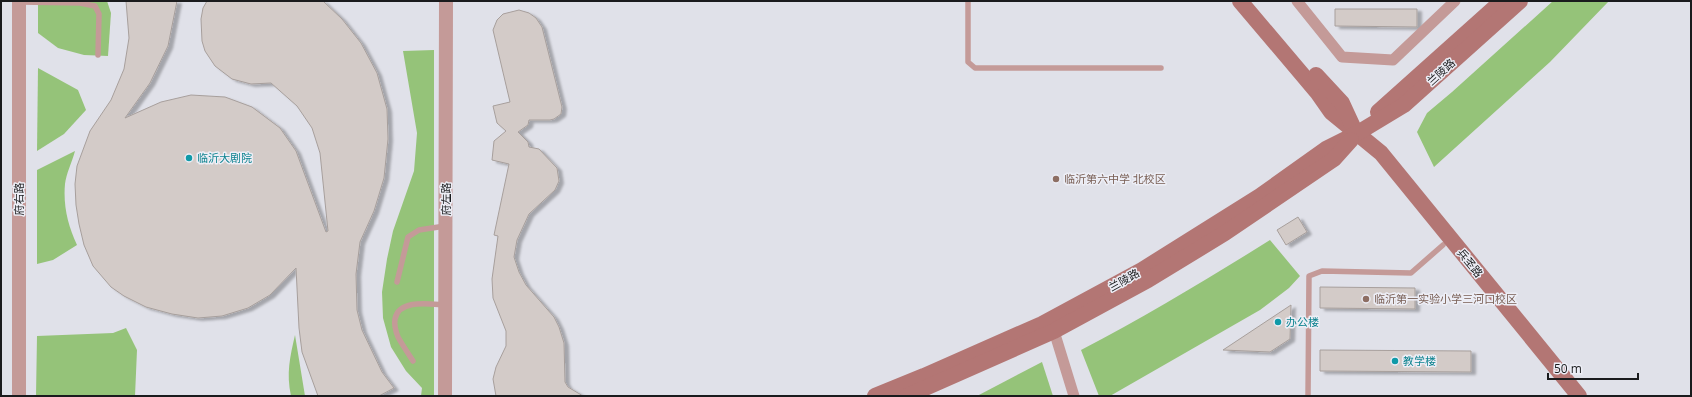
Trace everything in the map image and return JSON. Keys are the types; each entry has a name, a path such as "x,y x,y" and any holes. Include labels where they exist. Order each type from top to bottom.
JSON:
{"main road":[{"name":"兵圣路","path":"1240,1 1317,92 1331,112 1381,153 1579,396"},
{"name":"兵圣路","path":"1253,1 1342,103 1356,134 1373,159 1566,396"},
{"name":"兰陵路","path":"907,396 1054,331 1148,280 1249,217 1334,159 1381,108 1502,1"},
{"name":"兰陵路","path":"875,396 1042,324 1082,304 1161,259 1260,196 1326,150 1404,105 1520,1"}],"street":[{"name":"府右路","path":"13,396 17,1"},
{"name":"府右路","path":"17,1 19,396"},
{"name":"府左路","path":"445,396 446,1"},
{"name":"府左路","path":"451,396 452,1"},
{"path":"1297,1 1342,57 1393,60 1455,1"},
{"path":"1054,331 1074,396"}],"lane":[{"path":"17,1 81,2 95,6 99,14 98,56"},
{"path":"968,1 968,62 975,68 1161,68"},
{"path":"397,282 408,237 419,230 446,226"},
{"path":"1308,396 1309,276 1322,271 1411,273 1443,245"},
{"path":"413,361 398,336 394,324 396,313 403,307 418,304 446,305"}],"green space":[{"path":"38,1 107,1 111,13 108,56 84,55 58,48 38,33"},
{"path":"1553,1 1609,1 1550,62 1434,167 1417,132 1427,113"},
{"path":"434,50 434,396 421,396 422,388 406,371 391,347 383,318 382,292 393,231 414,171 417,133 403,51"},
{"path":"38,68 78,90 86,110 64,134 37,151"},
{"path":"75,151 65,184 65,200 71,231 77,245 53,260 37,264 37,170"},
{"path":"1270,240 1300,276 1289,288 1260,310 1110,396 1099,396 1081,350 1177,297"},
{"path":"126,328 137,350 135,396 36,396 37,336 113,333"},
{"path":"295,335 305,396 291,396 289,365"},
{"path":"1042,362 1053,396 977,396"}],"building":[{"path":"126,1 177,1 168,46 150,83 125,118 161,102 191,95 225,97 252,107 280,128 296,151 326,232 328,231 320,153 312,128 297,106 271,83 251,84 232,79 215,66 205,51 202,41 201,19 203,8 207,1 323,1 342,19 361,43 377,73 387,109 388,139 384,178 374,211 360,242 356,274 357,310 362,330 382,372 394,388 379,396 318,396 302,352 299,328 296,268 270,295 248,308 222,316 198,318 172,314 146,307 124,296 111,287 93,266 84,245 79,224 75,184 77,166 90,131 111,100 124,69 129,38"},
{"path":"1335,9 1417,9 1417,27 1335,26"},
{"path":"519,10 529,13 536,18 542,27 562,107 561,114 554,119 529,120 528,125 518,132 528,142 529,147 539,149 557,168 559,181 555,190 529,214 517,240 514,257 519,272 526,285 554,317 559,327 564,343 565,382 568,387 583,396 496,396 493,379 496,367 506,346 506,331 493,298 492,279 498,236 494,235 509,164 492,160 494,141 506,131 497,123 493,106 510,102 493,30 497,20 503,14"},
{"path":"1298,217 1307,232 1286,245 1277,230"},
{"path":"1320,287 1415,288 1415,309 1320,308"},
{"name":"办公楼","path":"1291,305 1290,339 1270,352 1223,350"},
{"name":"教学楼","path":"1320,350 1471,351 1471,372 1320,371"}],"place":[{"name":"临沂大剧院","path":"189,158"},
{"name":"临沂第六中学 北校区","path":"1056,179"},
{"name":"临沂第一实验小学三河口校区","path":"1366,299"},
{"name":"办公楼","path":"1278,322"},
{"name":"教学楼","path":"1395,361"}]}
